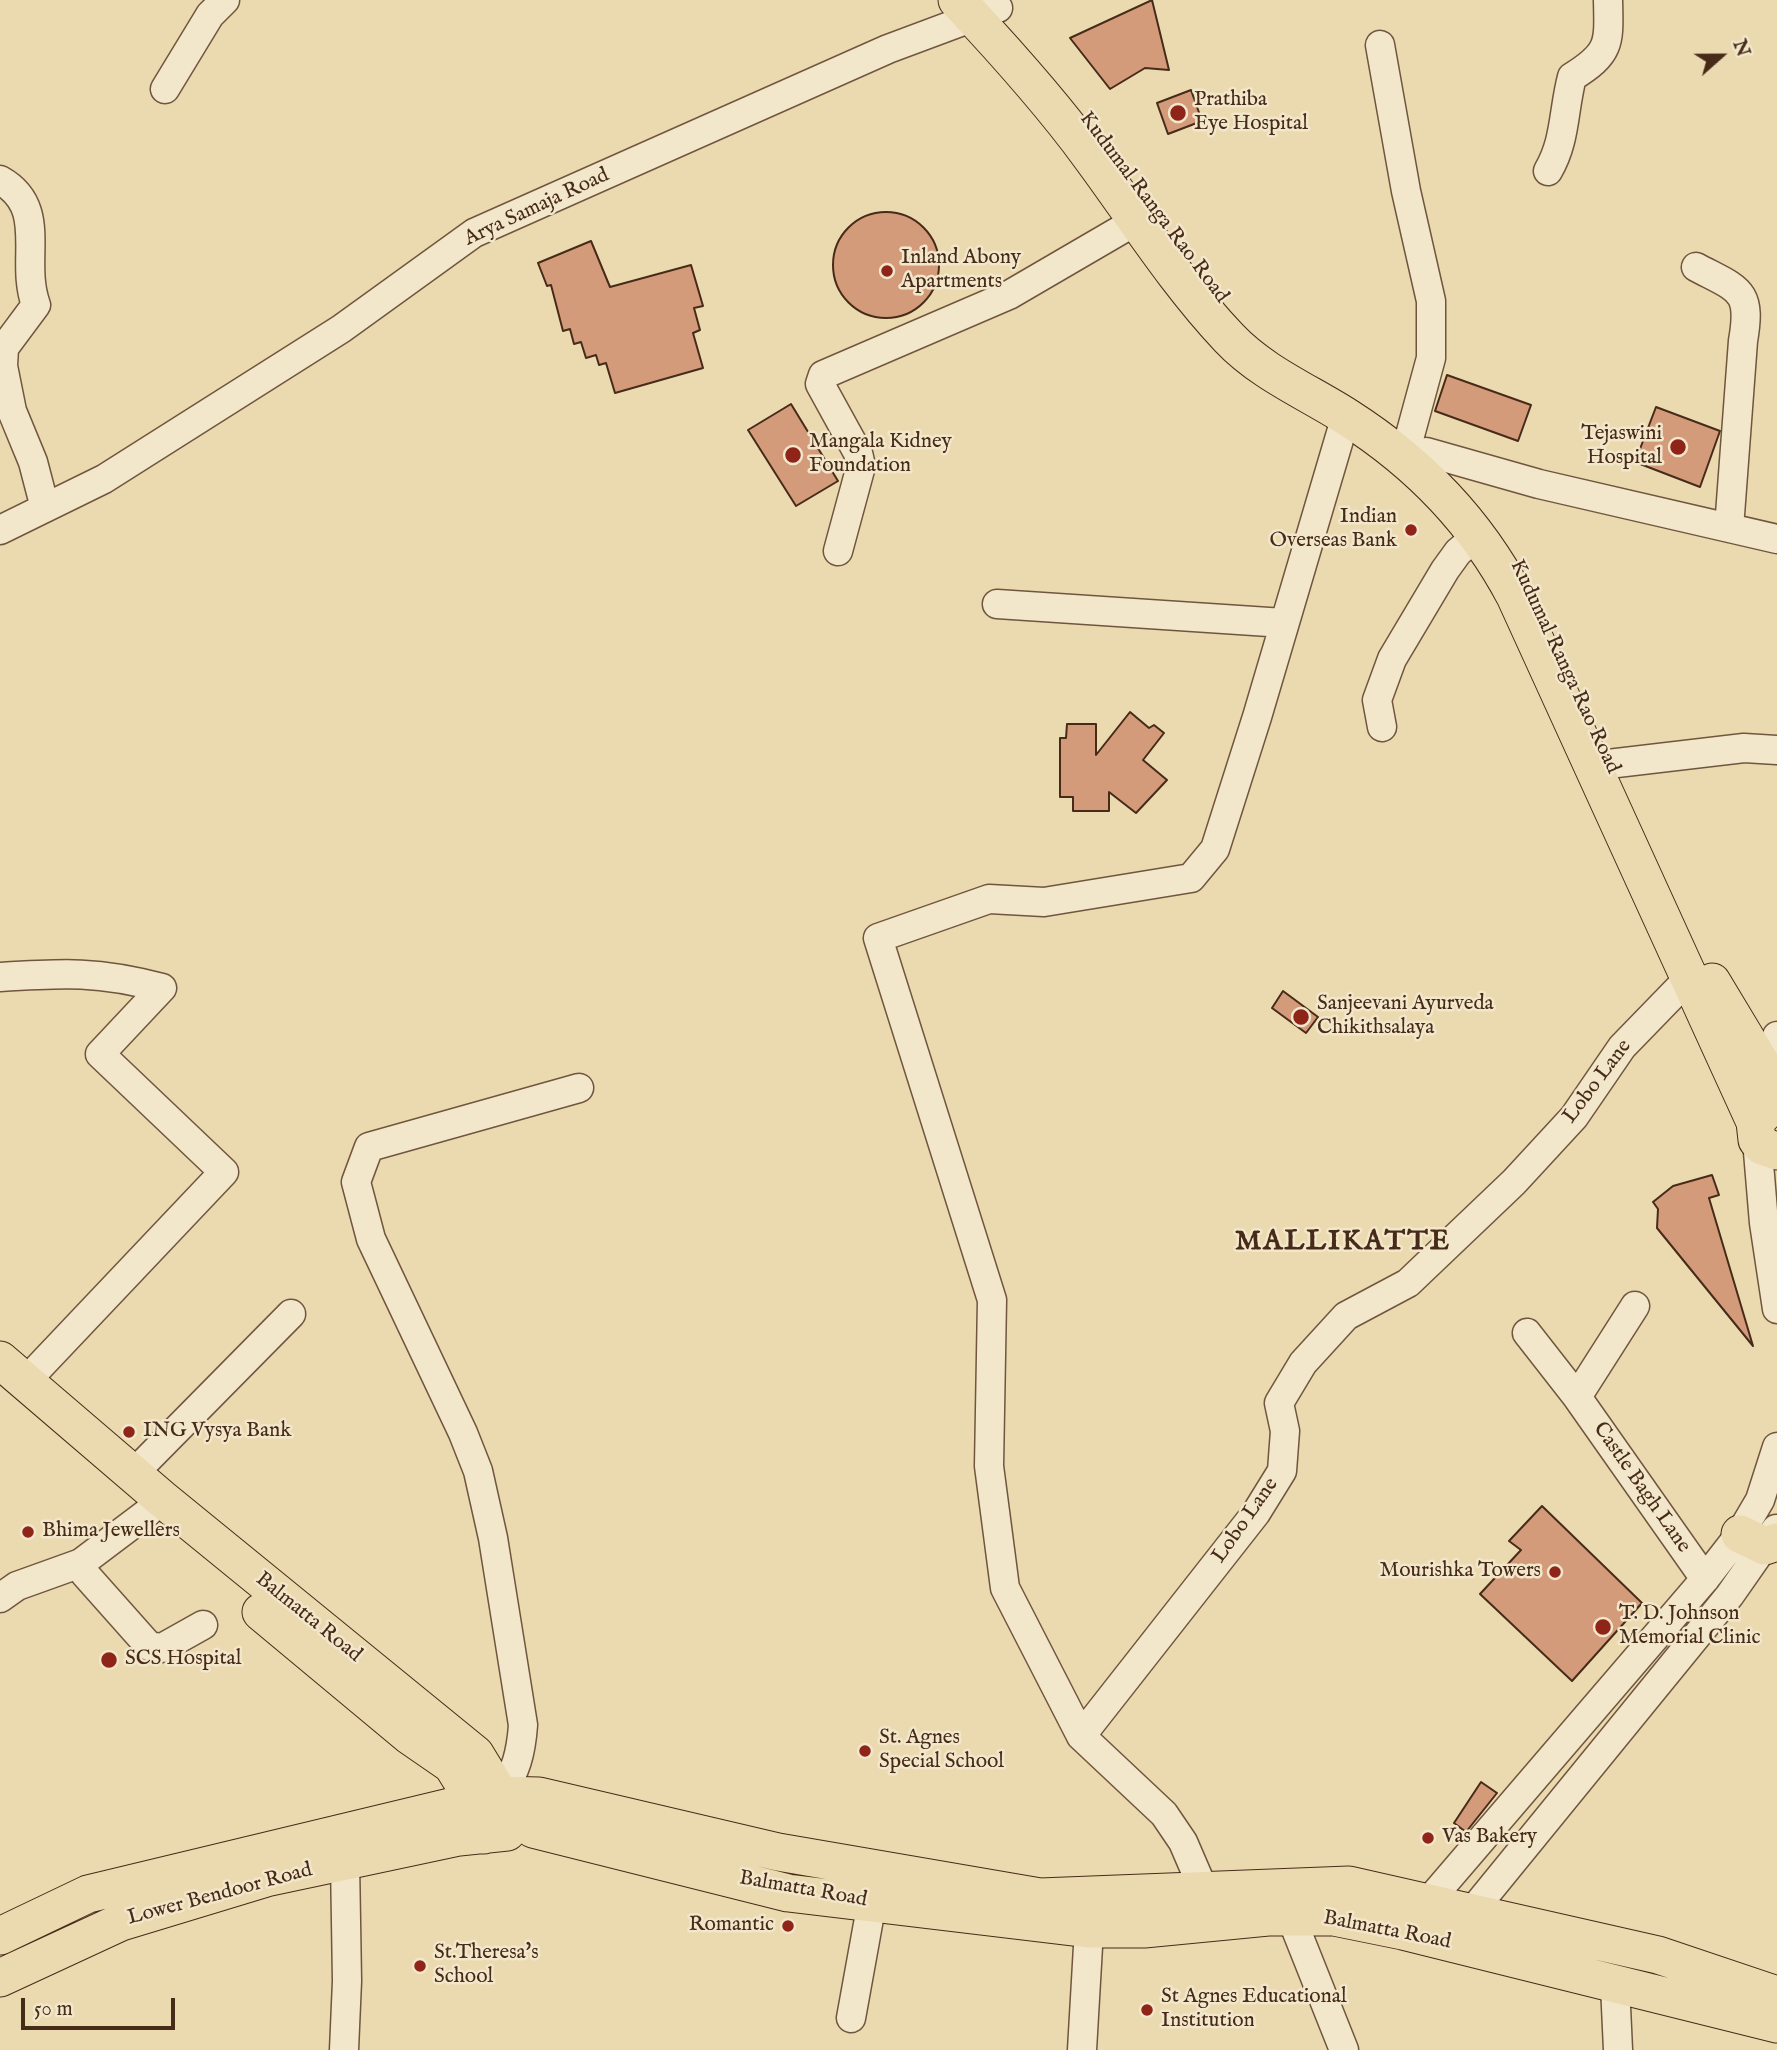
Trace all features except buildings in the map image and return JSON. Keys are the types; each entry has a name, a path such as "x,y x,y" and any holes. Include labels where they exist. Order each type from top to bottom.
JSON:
{"main road":[{"path":"980,7 1136,220 1230,339 1259,364 1411,452 1466,517 1494,556 1516,596 1689,978 1769,1140"},
{"name":"Kudumal Ranga Rao Road","path":"980,7 1156,208 1195,270 1251,334 1316,379 1384,419 1411,452 1480,505 1521,567 1608,764 1705,970 1777,1090"},
{"name":"Balmatta Road","path":"8,1379 133,1474 153,1506"},
{"name":"Balmatta Road","path":"8,1379 153,1506 475,1754 485,1810"},
{"path":"0,1936 88,1894 485,1810 539,1796 778,1852 1040,1897 1205,1893 1349,1885 1430,1901 1471,1913 1658,1955 1777,1995"},
{"name":"Lower Bendoor Road","path":"0,1978 121,1922 266,1878 345,1862 485,1810 533,1829"},
{"name":"Balmatta Road","path":"533,1829 788,1892 1089,1929 1144,1929 1291,1917 1334,1917 1403,1931 1777,2024"}],"street":[{"path":"165,89 210,15 225,0"},
{"path":"1548,171 1561,148 1565,103 1572,77 1595,63 1609,44 1608,0"},
{"name":"Arya Samaja Road","path":"0,530 104,479 341,329 474,233 980,7"},
{"path":"1380,45 1406,191 1431,301 1431,358 1411,452 1777,539"},
{"path":"0,180 16,189 30,214 30,278 36,304 4,348 3,366 12,411 33,462 46,508"},
{"path":"838,551 861,460 820,384 823,374 1009,295 1136,220"},
{"path":"1696,267 1733,287 1743,298 1748,310 1743,341 1729,528"},
{"path":"1205,1893 1182,1842 1164,1814 1081,1736 1005,1588 989,1466 992,1300 878,938 989,899 1044,902 1191,878 1214,849 1346,416"},
{"path":"1382,726 1377,700 1392,659 1445,570 1458,552 1478,535"},
{"path":"997,604 1284,623"},
{"path":"1608,764 1744,748 1777,750"},
{"path":"0,977 75,972 121,977 162,988 100,1054 224,1172 8,1379"},
{"name":"Lobo Lane","path":"1081,1736 1256,1513 1282,1471 1285,1431 1279,1403 1303,1363 1346,1316 1408,1283 1514,1182 1574,1117 1622,1047 1689,978"},
{"path":"1777,1036 1773,1047 1777,1078"},
{"path":"485,1810 513,1777 521,1754 523,1725 493,1538 481,1485 463,1433 371,1239 356,1182 369,1147 579,1088"},
{"path":"1769,1140 1777,1196"},
{"path":"1769,1140 1764,1223 1777,1309"},
{"path":"1577,1397 1635,1306"},
{"path":"133,1474 291,1314"},
{"name":"Castle Bagh Lane","path":"1527,1333 1577,1397 1705,1579"},
{"path":"1447,1942 1730,1595 1765,1537 1760,1500 1777,1447"},
{"path":"0,1598 17,1586 81,1563 153,1506"},
{"path":"1403,1931 1705,1579 1765,1537"},
{"path":"81,1563 85,1574 149,1646 162,1647 203,1626"},
{"path":"344,2050 347,1981 345,1862"},
{"path":"851,2018 872,1902"},
{"path":"1291,1917 1343,2050"},
{"path":"1082,2050 1089,1929"},
{"path":"1615,1985 1618,2050"}],"place":[{"name":"Prathiba Eye Hospital","path":"1178,113"},
{"name":"Inland Abony Apartments","path":"887,271"},
{"name":"Tejaswini Hospital","path":"1678,447"},
{"name":"Mangala Kidney Foundation","path":"793,455"},
{"name":"Indian Overseas Bank","path":"1411,530"},
{"name":"Sanjeevani Ayurveda Chikithsalaya","path":"1301,1017"},
{"name":"ING Vysya Bank","path":"129,1432"},
{"name":"Bhima Jewellers","path":"28,1532"},
{"name":"Mourishka Towers","path":"1555,1572"},
{"name":"T. D. Johnson Memorial Clinic","path":"1603,1627"},
{"name":"SCS Hospital","path":"109,1660"},
{"name":"St. Agnes Special School","path":"865,1751"},
{"name":"Vas Bakery","path":"1428,1838"},
{"name":"Romantic","path":"788,1926"},
{"name":"St.Theresa's School","path":"420,1966"},
{"name":"St Agnes Educational Institution","path":"1147,2010"}],"district":[{"name":"MALLIKATTE","path":"1343,1243"}]}
